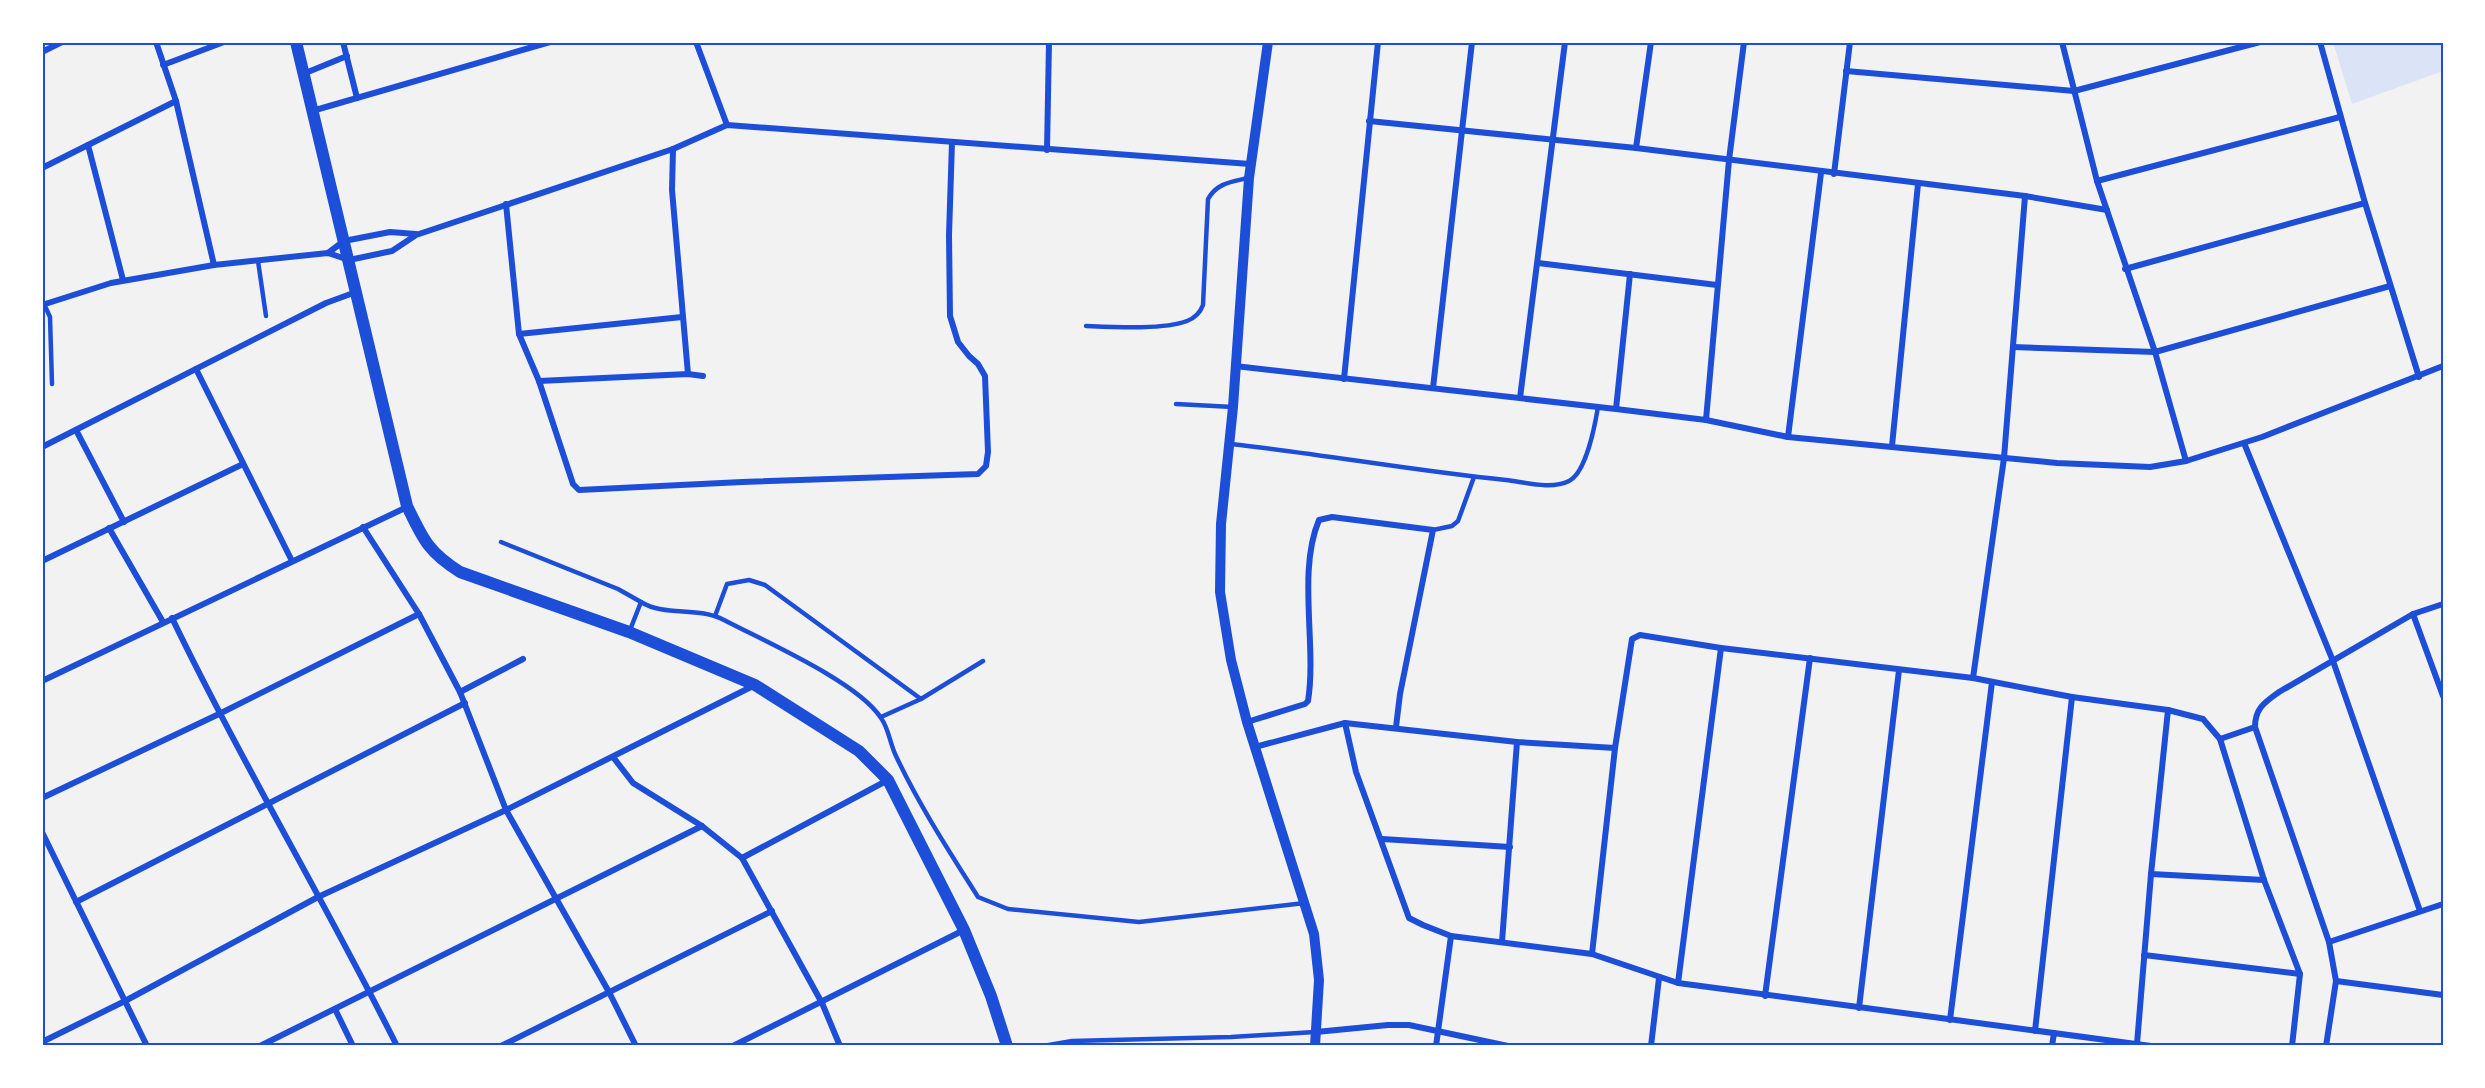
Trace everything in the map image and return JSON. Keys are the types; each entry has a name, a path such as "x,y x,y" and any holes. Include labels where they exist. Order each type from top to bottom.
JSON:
{"main road":[{"path":"296,42 407,506 429,548 460,572 629,632 755,685 859,751 888,780 964,930 991,996 1007,1046"}],"street":[{"path":"42,52 62,42"},
{"path":"156,42 176,101 214,266"},
{"path":"163,65 224,42"},
{"path":"343,42 357,98"},
{"path":"312,111 524,46 550,42"},
{"path":"696,42 727,125"},
{"path":"1047,150 1049,42"},
{"path":"1268,42 1250,164 1233,407 1221,524 1220,592 1231,660 1247,722 1314,934 1319,980 1315,1046"},
{"path":"1344,379 1378,42"},
{"path":"1433,388 1472,42"},
{"path":"1520,398 1565,42"},
{"path":"1636,148 1651,42"},
{"path":"1706,420 1729,160 1744,42"},
{"path":"1834,174 1850,42"},
{"path":"2062,42 2097,181 2155,352 2186,460"},
{"path":"1846,71 2074,92 2260,42"},
{"path":"2320,42 2365,203 2419,377"},
{"path":"303,74 347,57"},
{"path":"42,168 176,101"},
{"path":"2097,181 2340,117"},
{"path":"1369,121 1636,148 2025,196 2107,210"},
{"path":"43,303 123,280 214,266 328,253 349,260 392,251 416,235 673,149 727,125 1250,164"},
{"path":"506,204 519,334 539,381 573,484 579,490 978,474 983,471 988,452 985,376 978,364 958,342 950,316 949,235 952,142"},
{"path":"88,145 123,280"},
{"path":"673,149 672,190 688,374"},
{"path":"1788,437 1821,172"},
{"path":"1892,446 1918,184"},
{"path":"1973,678 2004,458 2025,196"},
{"path":"2126,269 2365,203"},
{"path":"328,253 344,241 390,232 416,235"},
{"path":"1538,263 1717,285"},
{"path":"1616,409 1630,274"},
{"path":"2013,346 2155,352 2390,286"},
{"path":"42,447 326,303 356,292"},
{"path":"519,334 682,317"},
{"path":"1235,366 1706,420 1788,437 2057,463 2150,467 2186,460 2244,443 2443,366"},
{"path":"196,369 292,561"},
{"path":"539,381 688,374 703,376"},
{"path":"76,430 124,522"},
{"path":"2244,443 2333,661 2420,911"},
{"path":"42,561 243,464"},
{"path":"42,681 407,506"},
{"path":"1247,722 1305,704 1308,698 1310,570 1313,533 1319,520 1332,517 1433,530 1400,694 1396,727"},
{"path":"363,527 419,615 460,692 506,810 609,992 636,1046"},
{"path":"109,528 163,622"},
{"path":"2326,1046 2336,981 2329,942 2255,726 2255,715 2262,704 2333,661 2413,614 2443,604"},
{"path":"2413,614 2443,696"},
{"path":"42,798 419,615"},
{"path":"172,618 219,714 397,1046"},
{"path":"1592,954 1615,748 1632,639 1640,635 1721,648 1973,678 2072,697 2168,710 2203,719 2220,739 2264,880 2300,974 2292,1046"},
{"path":"1678,982 1721,648"},
{"path":"1765,996 1810,658"},
{"path":"460,692 523,659"},
{"path":"1859,1008 1899,670"},
{"path":"1950,1020 1992,682"},
{"path":"42,1042 125,1001 318,897 506,810 755,685"},
{"path":"2035,1031 2072,697"},
{"path":"76,902 465,702"},
{"path":"2138,1044 2151,874 2168,710"},
{"path":"1255,747 1346,723 1517,742 1615,748"},
{"path":"1346,723 1356,772 1409,918 1429,928 1452,936 1592,954 1659,978 1678,982 1765,996 2151,1046"},
{"path":"2220,739 2255,726"},
{"path":"1502,942 1517,742"},
{"path":"613,757 633,783 702,826 742,858 822,1003 840,1046"},
{"path":"742,858 888,780"},
{"path":"260,1046 702,826"},
{"path":"42,832 147,1046"},
{"path":"1382,839 1510,847"},
{"path":"2151,874 2264,880"},
{"path":"2329,942 2443,904"},
{"path":"501,1046 772,911"},
{"path":"733,1046 964,930"},
{"path":"1436,1046 1452,936"},
{"path":"2144,955 2300,974"},
{"path":"1651,1046 1659,978"},
{"path":"2336,981 2443,995"},
{"path":"334,1009 352,1046"},
{"path":"1316,1032 1408,1025 1508,1046"},
{"path":"2052,1046 2054,1033"}],"lane":[{"path":"1086,326 1141,327 1186,322 1199,313 1203,305 1208,199 1214,189 1227,183 1249,178"},
{"path":"258,261 266,316"},
{"path":"43,303 50,317 52,384"},
{"path":"1176,404 1233,407"},
{"path":"1230,444 1474,477 1553,485 1567,483 1579,472 1595,429 1598,407"},
{"path":"1433,530 1452,526 1458,521 1474,477"},
{"path":"501,542 618,589 652,609 715,615 855,692 881,717 896,754 938,833 978,897 990,903 1008,909 1139,922 1305,903"},
{"path":"715,615 727,584 749,580 765,585 921,699"},
{"path":"629,632 641,603"},
{"path":"881,717 921,699 983,661"},
{"path":"1043,1046 1072,1041 1231,1038 1316,1032"}],"shaded area":[{"path":"2333,42 2443,42 2443,71 2352,104"}]}
